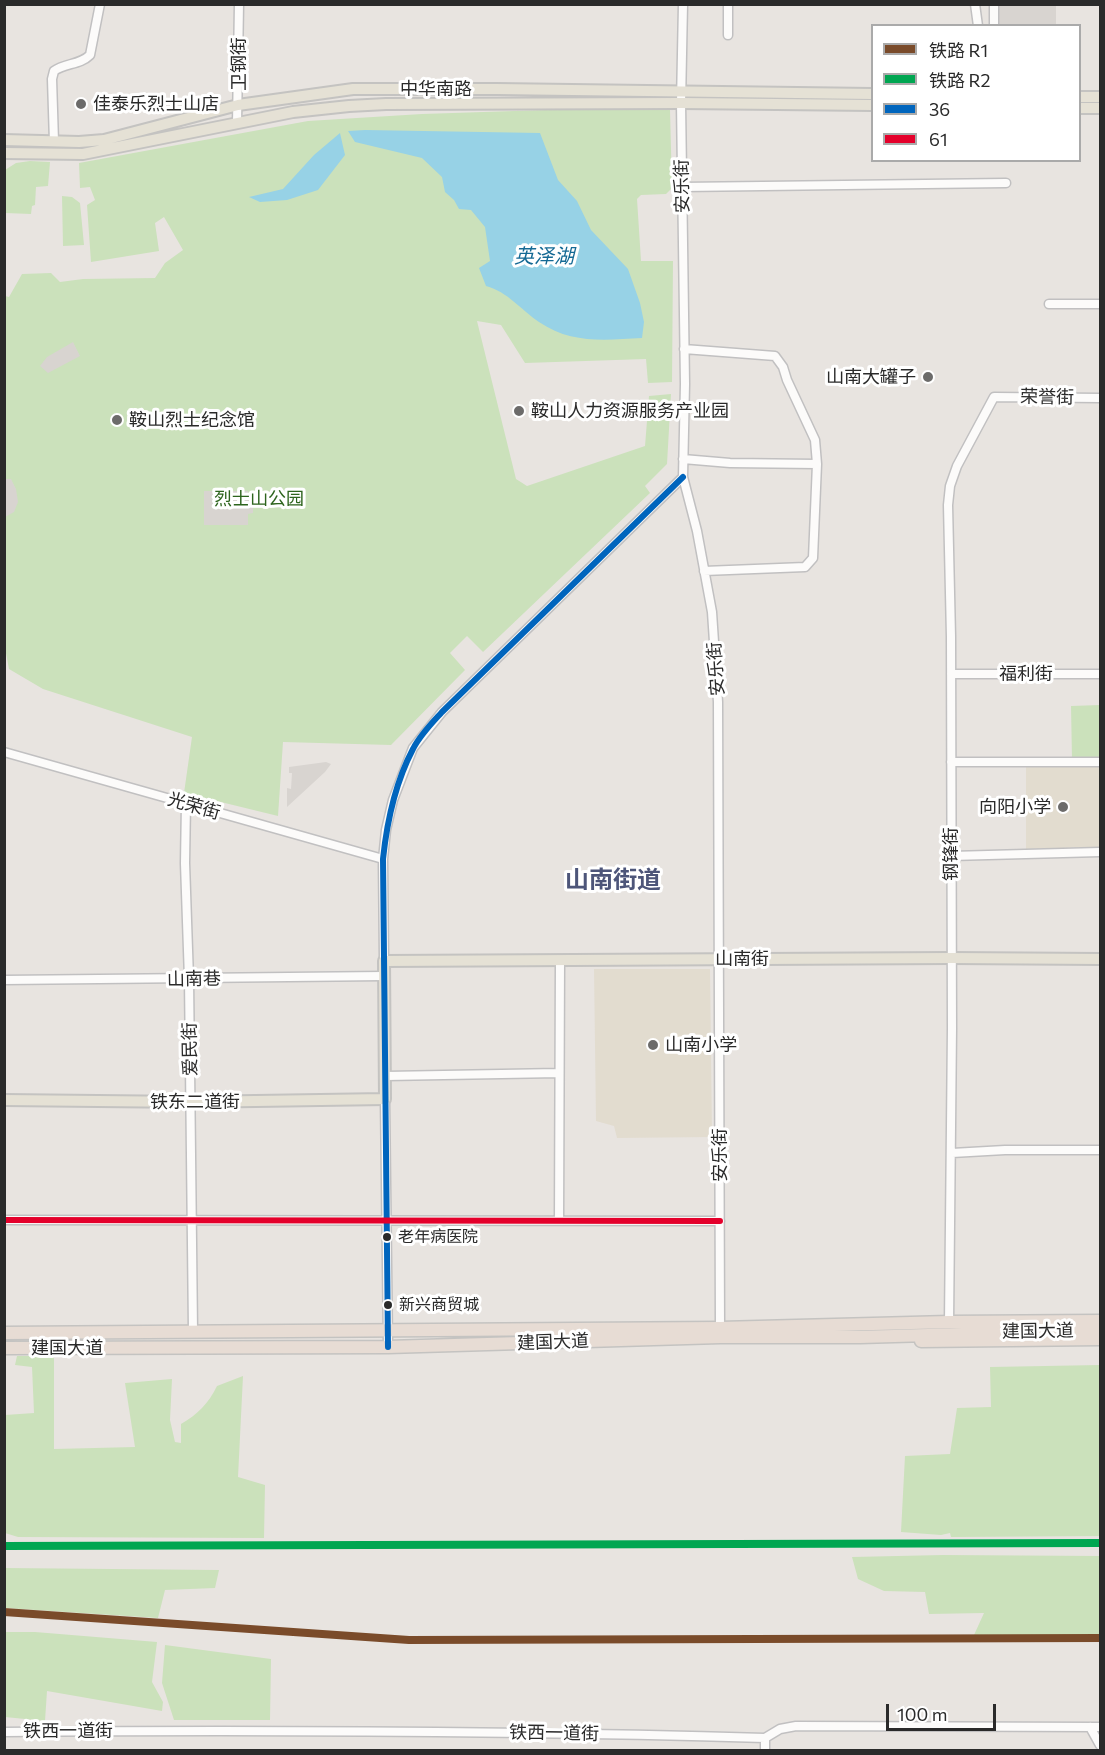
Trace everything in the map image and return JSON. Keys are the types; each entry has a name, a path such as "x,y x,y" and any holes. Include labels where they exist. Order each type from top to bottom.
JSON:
{"highway":[{"name":"建国大道","path":"4,1348 388,1347 949,1322 1101,1322"},
{"name":"建国大道","path":"4,1333 387,1330 720,1332 860,1337 1101,1330"},
{"path":"860,1337 937,1342 1101,1339"}],"main road":[{"name":"中华南路","path":"4,140 54,142 104,140 238,105 353,89 497,88 871,94"},
{"path":"1081,96 1101,97"},
{"name":"中华南路","path":"4,153 83,154 293,112 386,104 871,105"},
{"path":"1081,108 1101,108"},
{"name":"山南街","path":"384,961 1101,959"},
{"path":"384,961 385,1099"},
{"name":"铁东二道街","path":"4,1100 191,1102 385,1099"}],"street":[{"path":"54,142 52,79 54,71 85,60 90,55 100,4"},
{"name":"卫钢街","path":"237,123 239,4"},
{"name":"安乐街","path":"683,4 681,91 683,477 697,531 712,612 718,702 720,1332"},
{"path":"728,4 728,35"},
{"path":"975,4 978,24"},
{"path":"994,4 994,24"},
{"path":"682,187 1006,183"},
{"path":"1049,304 1101,304"},
{"path":"684,349 775,356 783,367 815,440 813,558 805,567 704,571"},
{"name":"荣誉街","path":"994,397 1101,398"},
{"name":"钢锋街","path":"949,1322 952,1153 951,674 948,505 950,486 957,466 994,397"},
{"path":"683,459 730,463 816,464"},
{"path":"384,961 383,859 386,830 393,800 413,748 442,712 683,477"},
{"name":"福利街","path":"951,674 1101,674"},
{"name":"光荣街","path":"4,752 383,859"},
{"path":"951,762 1101,762"},
{"name":"爱民街","path":"186,804 193,1331"},
{"path":"951,856 1101,852"},
{"path":"560,960 560,1221"},
{"name":"山南巷","path":"4,980 384,976"},
{"path":"386,1076 559,1073"},
{"path":"385,1099 388,1347"},
{"path":"952,1153 1101,1150"},
{"path":"4,1220 720,1221"},
{"name":"铁西一道街","path":"4,1732 249,1730 573,1732 765,1738 780,1729 804,1726 1101,1727"},
{"path":"1090,1727 1101,1745"},
{"path":"765,1738 765,1750"}],"shaded area":[{"path":"990,5 1056,5 1056,24 990,24"},
{"path":"73,342 80,356 48,373 40,366 47,357"},
{"path":"5,479 11,479 16,489 18,502 14,512 5,517"},
{"path":"204,491 248,491 248,500 253,501 253,513 248,514 248,525 204,525"},
{"path":"326,762 331,764 325,772 287,807 287,788 291,789 292,773 289,773 289,767"},
{"name":"向阳小学","path":"1026,767 1100,767 1100,847 1026,849"},
{"name":"山南小学","path":"594,969 710,969 712,1137 617,1138 614,1126 596,1121"}],"green space":[{"name":"烈士山公园","path":"545,110 670,110 672,188 666,194 641,195 637,199 641,261 673,261 672,382 648,383 646,359 525,363 501,325 477,321 516,479 527,486 645,446 649,396 671,394 667,464 645,486 650,493 483,652 467,636 450,653 465,670 391,745 283,742 278,816 184,793 192,737 43,689 9,669 5,648 5,296 9,297 22,274 51,273 60,282 83,279 155,278 165,263 183,250 164,217 155,223 159,251 91,262 87,205 95,200 90,187 80,188 79,163 308,121"},
{"path":"50,162 48,186 36,187 35,205 32,206 31,214 5,213 5,170 16,163"},
{"path":"62,196 72,197 80,203 84,245 63,246"},
{"path":"1100,705 1100,758 1072,759 1071,706"},
{"path":"17,1356 54,1356 54,1449 135,1447 125,1383 172,1379 170,1420 175,1442 181,1443 181,1424 202,1408 217,1386 243,1376 238,1477 265,1485 264,1538 18,1537 5,1533 5,1415 34,1413 32,1367 15,1365"},
{"path":"1100,1365 1100,1536 951,1537 950,1533 941,1535 901,1532 905,1456 950,1454 957,1408 991,1407 990,1367"},
{"path":"1100,1556 1100,1641 975,1641 974,1635 984,1613 929,1614 925,1592 884,1591 858,1579 852,1557"},
{"path":"4,1568 219,1570 215,1588 165,1590 158,1618 5,1608"},
{"path":"4,1632 35,1632 157,1642 152,1682 163,1702 162,1711 47,1691 45,1721 5,1717"},
{"path":"165,1645 271,1659 270,1720 174,1720 162,1683"}],"water":[{"name":"英泽湖","path":"348,131 540,133 558,180 577,201 591,230 628,269 644,322 642,338 588,339 563,334 539,322 507,297 486,286 479,268 490,261 485,227 471,210 459,209 454,200 445,192 442,177 422,158 355,142"},
{"path":"340,133 345,155 318,190 287,200 260,202 249,197 283,189 314,155"}],"rail line":[{"name":"R2","path":"4,1546 1100,1543"},
{"name":"R1","path":"4,1612 409,1640 1100,1638"}],"transit line":[{"name":"36","path":"388,1347 383,859 397,789 413,749 434,720 683,477"},
{"name":"61","path":"4,1220 720,1221"}],"place":[{"name":"佳泰乐烈士山店","path":"81,104"},
{"name":"山南大罐子","path":"928,377"},
{"name":"鞍山人力资源服务产业园","path":"519,411"},
{"name":"鞍山烈士纪念馆","path":"117,420"},
{"name":"向阳小学","path":"1063,807"},
{"name":"山南小学","path":"653,1045"},
{"name":"老年病医院","path":"387,1237"},
{"name":"新兴商贸城","path":"388,1305"}],"district":[{"name":"山南街道","path":"613,880"}]}
